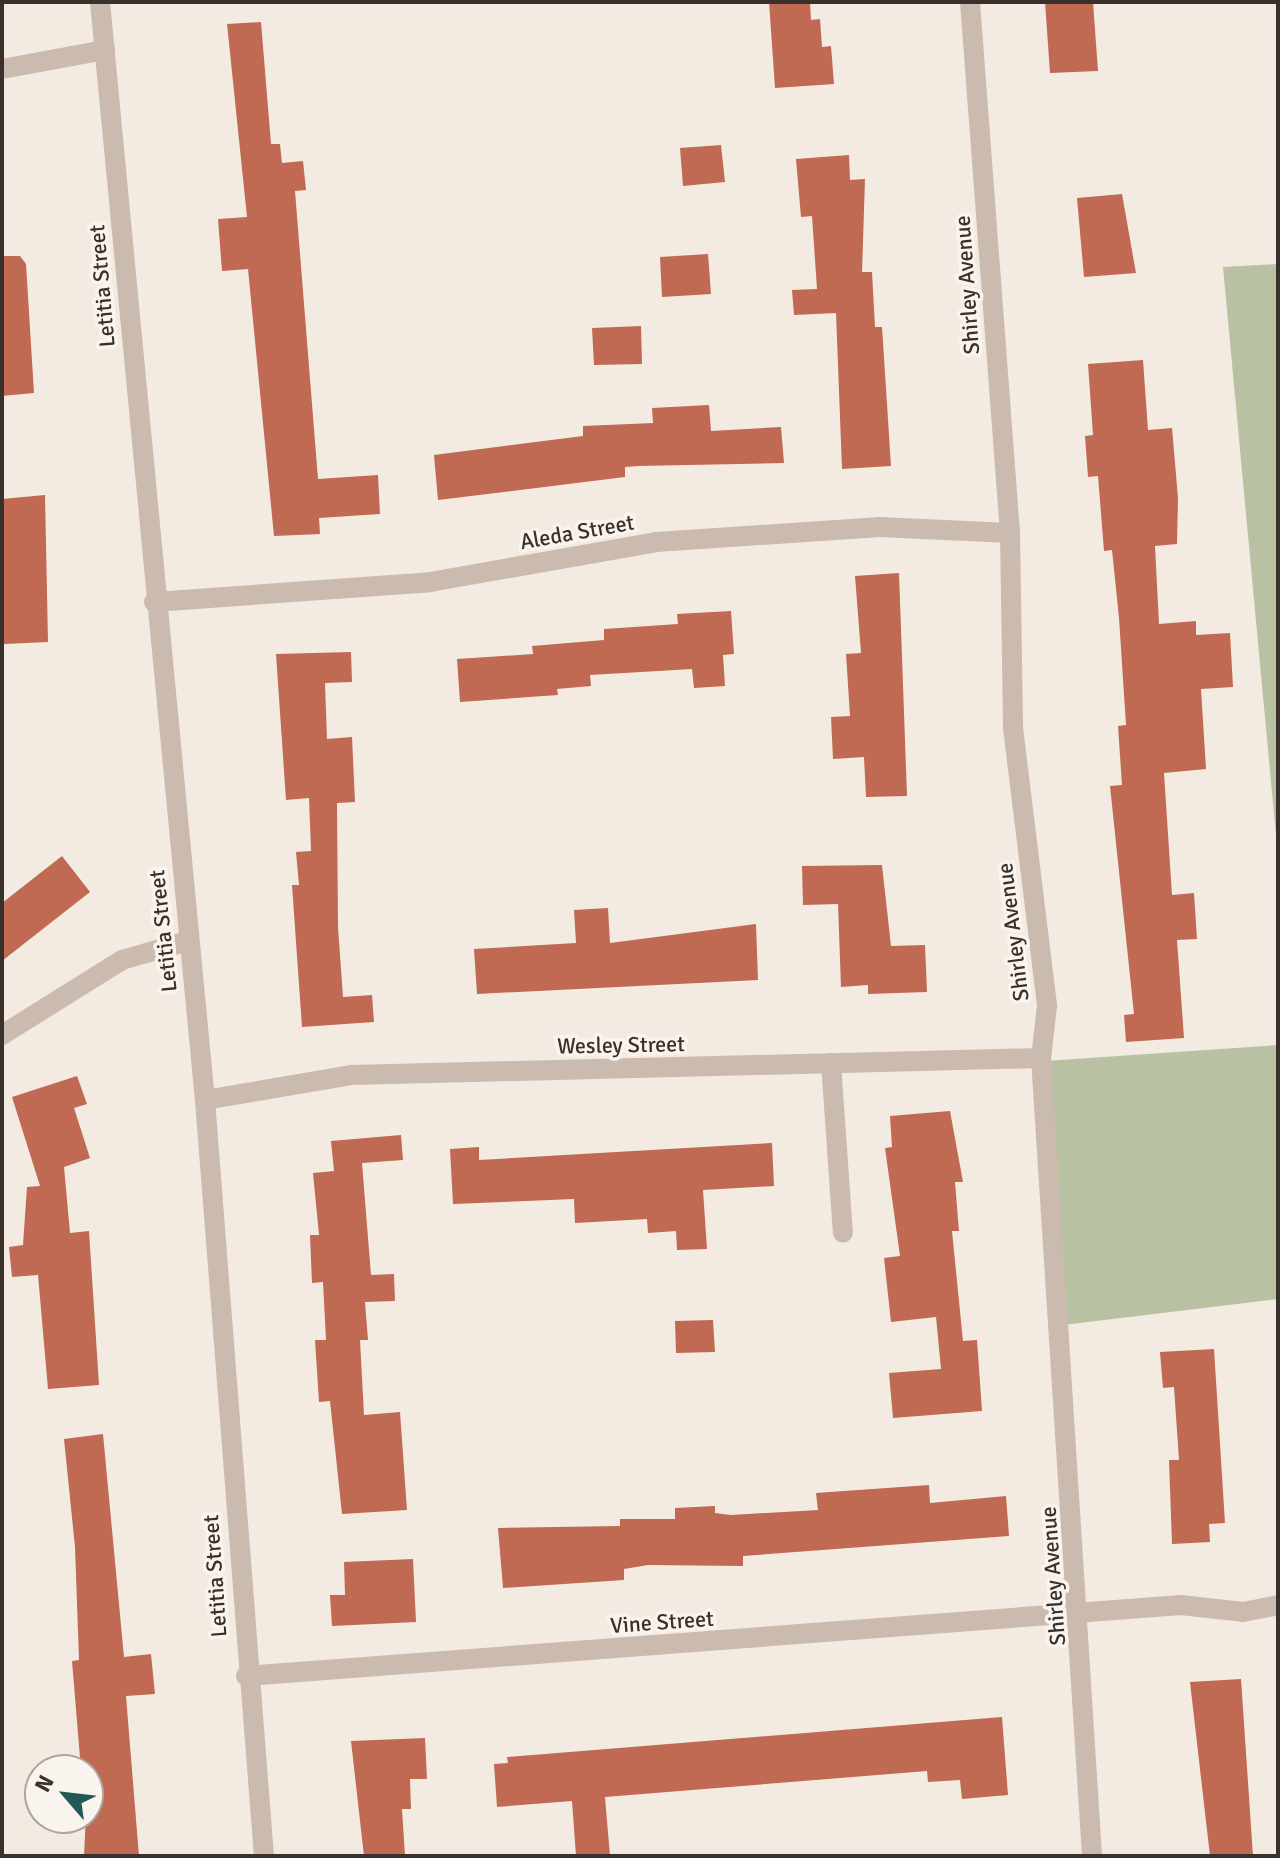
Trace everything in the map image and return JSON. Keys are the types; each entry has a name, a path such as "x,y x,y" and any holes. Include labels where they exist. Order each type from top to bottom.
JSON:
{"street":[{"name":"Letitia Street","path":"100,2 154,602 205,1100 246,1676 264,1856"},
{"name":"Shirley Avenue","path":"970,2 1010,533 1013,728 1047,1006 1041,1058 1081,1616 1092,1856"},
{"path":"2,69 105,50"},
{"name":"Aleda Street","path":"154,602 430,582 656,542 880,527 1010,533"},
{"path":"2,1035 122,960 188,941"},
{"name":"Wesley Street","path":"205,1100 351,1075 1041,1058"},
{"path":"831,1063 843,1233"},
{"name":"Vine Street","path":"246,1676 1081,1616 1278,1605"}],"green space":[{"path":"1278,264 1278,857 1223,267"},
{"path":"1278,1045 1278,1299 1063,1325 1045,1061"}],"building":[{"path":"769,2 810,2 811,20 820,19 822,47 831,46 834,84 775,88"},
{"path":"1045,2 1093,2 1098,71 1050,73"},
{"path":"261,22 271,144 280,144 282,163 303,161 306,190 295,191 318,479 378,475 380,514 319,518 320,534 274,536 248,269 222,271 218,219 247,217 227,24"},
{"path":"721,145 725,182 683,186 680,148"},
{"path":"849,155 850,180 865,179 862,272 872,272 875,327 882,327 891,466 842,469 836,313 794,315 792,290 817,289 812,216 801,217 796,159"},
{"path":"1122,194 1136,273 1084,277 1077,198"},
{"path":"708,254 711,294 662,297 660,257"},
{"path":"2,256 20,256 26,264 34,393 2,396"},
{"path":"641,326 642,364 594,365 592,328"},
{"path":"1143,360 1148,430 1172,428 1178,498 1177,544 1155,546 1159,624 1196,621 1196,635 1230,633 1233,687 1201,689 1206,769 1164,773 1172,895 1194,893 1197,939 1177,940 1184,1038 1126,1042 1124,1015 1134,1014 1110,786 1122,785 1118,726 1126,725 1119,618 1112,550 1104,551 1098,476 1088,477 1085,436 1093,435 1088,364"},
{"path":"709,405 711,431 781,427 784,463 625,467 625,477 438,500 434,455 583,436 583,426 653,423 652,408"},
{"path":"45,495 48,642 4,644 2,499"},
{"path":"899,573 907,796 866,797 864,757 833,759 831,717 850,716 846,654 861,653 855,576"},
{"path":"731,611 734,654 723,655 725,686 694,688 692,669 590,675 591,686 557,689 558,695 460,702 457,659 533,654 532,646 604,640 604,629 678,624 677,614"},
{"path":"351,652 352,682 325,683 327,739 352,737 355,802 337,803 338,927 343,997 372,995 374,1022 302,1027 292,885 299,885 296,852 311,851 309,798 286,800 276,654"},
{"path":"62,856 90,892 2,961 2,903"},
{"path":"882,865 891,946 925,945 927,992 868,994 868,985 841,987 838,904 803,905 802,866"},
{"path":"608,908 610,943 756,924 758,980 477,994 474,949 576,943 574,910"},
{"path":"77,1076 87,1104 74,1108 90,1158 64,1167 70,1233 89,1231 99,1385 48,1389 38,1275 12,1277 9,1247 23,1245 27,1187 40,1186 12,1097"},
{"path":"950,1111 963,1182 955,1182 959,1231 952,1231 963,1341 977,1340 982,1411 893,1418 889,1373 941,1369 936,1317 891,1322 884,1258 900,1256 885,1148 892,1147 890,1116"},
{"path":"401,1135 403,1160 362,1163 371,1275 394,1274 395,1301 365,1302 368,1340 360,1340 364,1415 400,1412 407,1510 342,1514 330,1401 319,1402 315,1340 326,1340 323,1282 312,1283 310,1235 319,1235 313,1173 334,1171 331,1141"},
{"path":"772,1143 774,1186 703,1190 707,1249 677,1250 676,1231 648,1233 647,1219 575,1223 574,1199 453,1204 450,1149 479,1147 479,1160"},
{"path":"713,1320 715,1352 676,1353 675,1321"},
{"path":"1214,1349 1225,1523 1209,1524 1210,1542 1172,1544 1169,1460 1179,1460 1174,1387 1163,1388 1160,1352"},
{"path":"103,1434 124,1657 151,1654 155,1694 126,1696 139,1856 84,1856 85,1834 104,1834 104,1754 80,1754 72,1661 79,1660 75,1547 64,1439"},
{"path":"929,1485 930,1503 1006,1496 1009,1536 743,1556 743,1566 648,1565 624,1569 624,1580 503,1588 498,1528 620,1526 620,1519 675,1519 675,1508 715,1506 715,1513 731,1515 818,1510 816,1493"},
{"path":"413,1559 416,1622 332,1626 330,1595 345,1595 344,1562"},
{"path":"1241,1679 1253,1856 1210,1856 1190,1682"},
{"path":"1002,1717 1008,1795 962,1799 960,1780 928,1782 927,1771 605,1797 610,1856 576,1856 572,1801 497,1807 494,1764 508,1763 507,1757"},
{"path":"425,1738 427,1779 410,1779 411,1809 402,1809 405,1856 364,1856 351,1741"}]}
